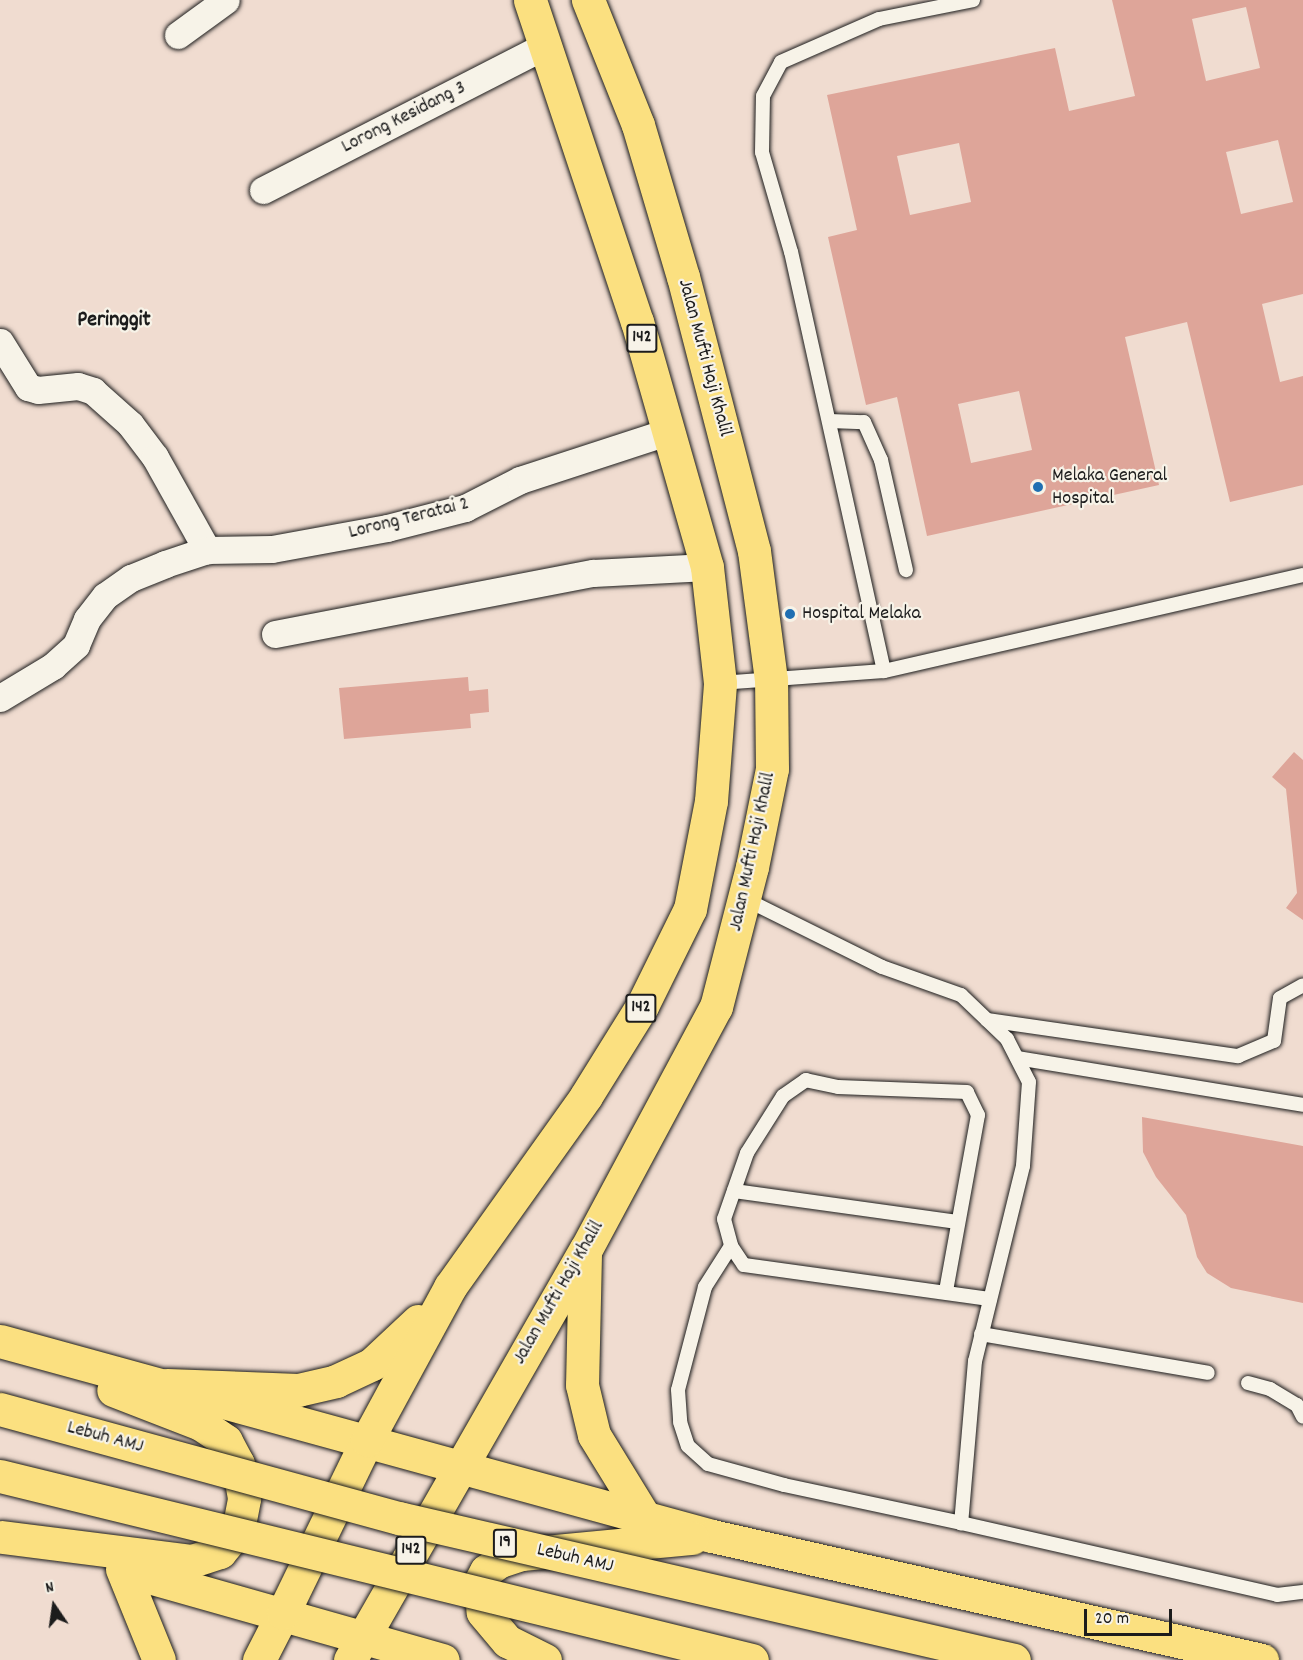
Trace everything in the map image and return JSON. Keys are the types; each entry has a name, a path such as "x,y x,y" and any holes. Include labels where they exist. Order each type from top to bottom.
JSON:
{"main road":[{"name":"142","path":"283,1613 367,1440 450,1287 598,1076 642,1006 690,909 711,801 720,683 707,567 670,431 530,0"},
{"name":"Jalan Mufti Haji Khalil","path":"357,1648 460,1464 586,1249 716,1007 745,899 772,769 771,680 754,551 686,288 638,124 588,0"},
{"path":"586,1249 582,1385 594,1435 645,1518"},
{"path":"167,1385 298,1390 336,1381 372,1364 392,1349 450,1287"},
{"path":"0,1343 167,1385 460,1464 712,1536 1262,1660"},
{"path":"0,1343 201,1424 226,1441 238,1464 244,1498 238,1530 220,1552 192,1560 1,1537"},
{"name":"Lebuh AMJ","path":"0,1409 399,1518 1014,1660"},
{"path":"0,1476 752,1660"},
{"path":"544,1660 507,1641 483,1612 479,1584 493,1566 522,1554 712,1536"},
{"path":"1,1537 283,1613 357,1648 443,1660"},
{"path":"122,1569 159,1660"},
{"path":"259,1660 283,1613"}],"street":[{"path":"178,35 226,0"},
{"name":"Lorong Kesidang 3","path":"263,190 545,46"},
{"path":"0,342 28,387 38,390 78,386 93,391 130,424 155,457 207,550"},
{"name":"Lorong Teratai 2","path":"0,698 53,666 76,645 87,619 105,596 131,578 207,550 272,549 387,528 465,508 520,480 670,431"},
{"path":"275,634 593,573 707,567"}],"lane":[{"path":"884,671 791,252 762,153 763,96 781,62 879,19 973,0"},
{"path":"829,421 864,422 881,460 906,570"},
{"path":"720,683 884,671 1303,575"},
{"path":"745,899 882,967 961,995 1007,1039 1029,1082 1023,1166 975,1361 961,1523"},
{"path":"987,1020 1238,1056 1274,1041 1280,998 1303,985"},
{"path":"1017,1058 1303,1105"},
{"path":"946,1291 956,1222 978,1115 967,1092 838,1087 806,1080 783,1096 747,1153 724,1219 731,1246 744,1264 990,1299"},
{"path":"734,1191 956,1222"},
{"path":"731,1246 705,1287 678,1390 680,1422 687,1446 708,1464 1277,1595 1303,1592"},
{"path":"981,1334 1208,1372"},
{"path":"1248,1383 1270,1389 1297,1405 1303,1417"}],"building":[{"path":"1112,0 1303,0 1303,294 1262,304 1280,382 1303,376 1303,485 1230,502 1187,322 1125,337 1159,485 927,536 897,397 866,405 828,237 857,230 827,95 1055,48 1069,111 1135,96","holes":["1246,7 1260,68 1206,81 1192,19","1278,140 1293,202 1241,214 1226,152","959,143 971,202 910,215 897,156","1019,391 1032,450 971,463 958,404"]},
{"path":"468,677 469,691 488,689 489,712 470,714 471,728 344,739 339,688"},
{"path":"1294,752 1303,760 1303,920 1286,908 1297,893 1286,789 1272,777"},
{"path":"1142,1117 1303,1146 1303,1303 1231,1288 1207,1273 1197,1257 1186,1215 1156,1177 1143,1152"}],"place":[{"name":"Melaka General Hospital","path":"1038,487"},
{"name":"Hospital Melaka","path":"790,614"}],"district":[{"name":"Peringgit","path":"114,321"}]}
